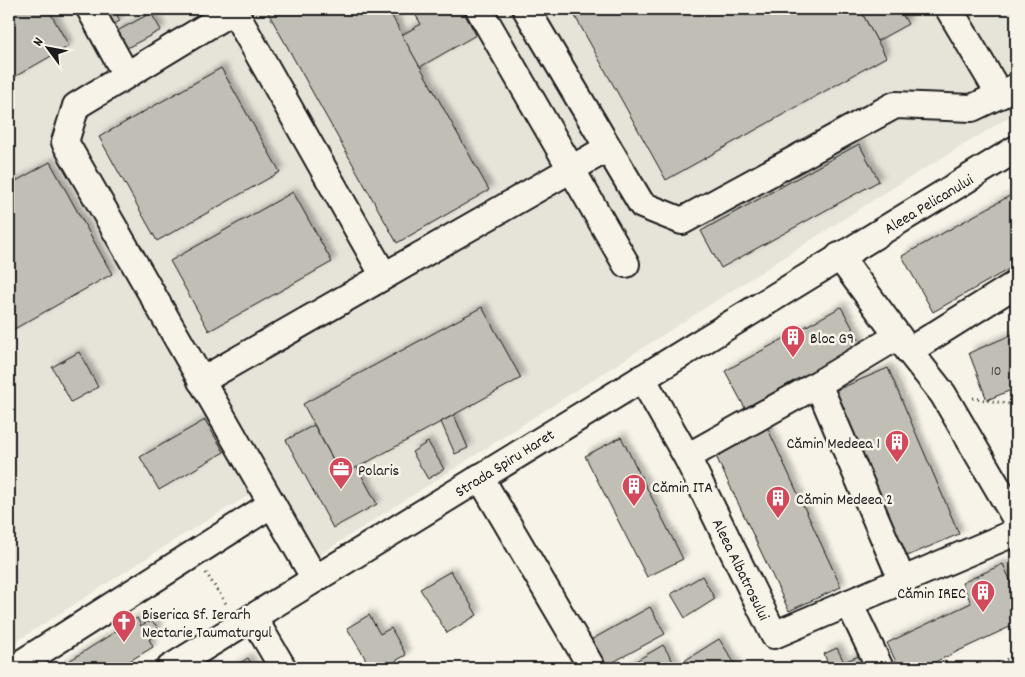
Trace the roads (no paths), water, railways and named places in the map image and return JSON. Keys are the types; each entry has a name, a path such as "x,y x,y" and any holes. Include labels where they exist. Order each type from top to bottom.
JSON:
{"street":[{"path":"90,9 126,75"},
{"path":"479,9 626,264"},
{"path":"526,9 642,205 682,221 895,105 972,108 1008,91 950,9"},
{"path":"315,579 65,142 76,106 233,10 384,276"},
{"path":"201,381 608,148"},
{"name":"Aleea Pelicanului","path":"839,256 1016,149"},
{"path":"839,256 943,394 1016,519"},
{"name":"Strada Spiru Haret","path":"170,668 839,256"},
{"path":"687,457 818,384 904,344 1016,284"},
{"name":"Aleea Albatrosului","path":"642,378 687,457 774,635 1016,532"},
{"path":"818,384 902,580"},
{"path":"480,477 592,668"},
{"path":"14,668 272,504"},
{"path":"849,603 880,668"},
{"path":"246,621 283,668"}],"place":[{"name":"Bloc G9","path":"793,358"},
{"name":"Cămin Medeea 1","path":"897,463"},
{"name":"Polaris","path":"341,490"},
{"name":"Cămin ITA","path":"634,507"},
{"name":"Cămin Medeea 2","path":"778,519"},
{"name":"Cămin IREC","path":"983,613"},
{"name":"Biserica Sf. Ierarh Nectarie Taumaturgul","path":"124,643"}]}
